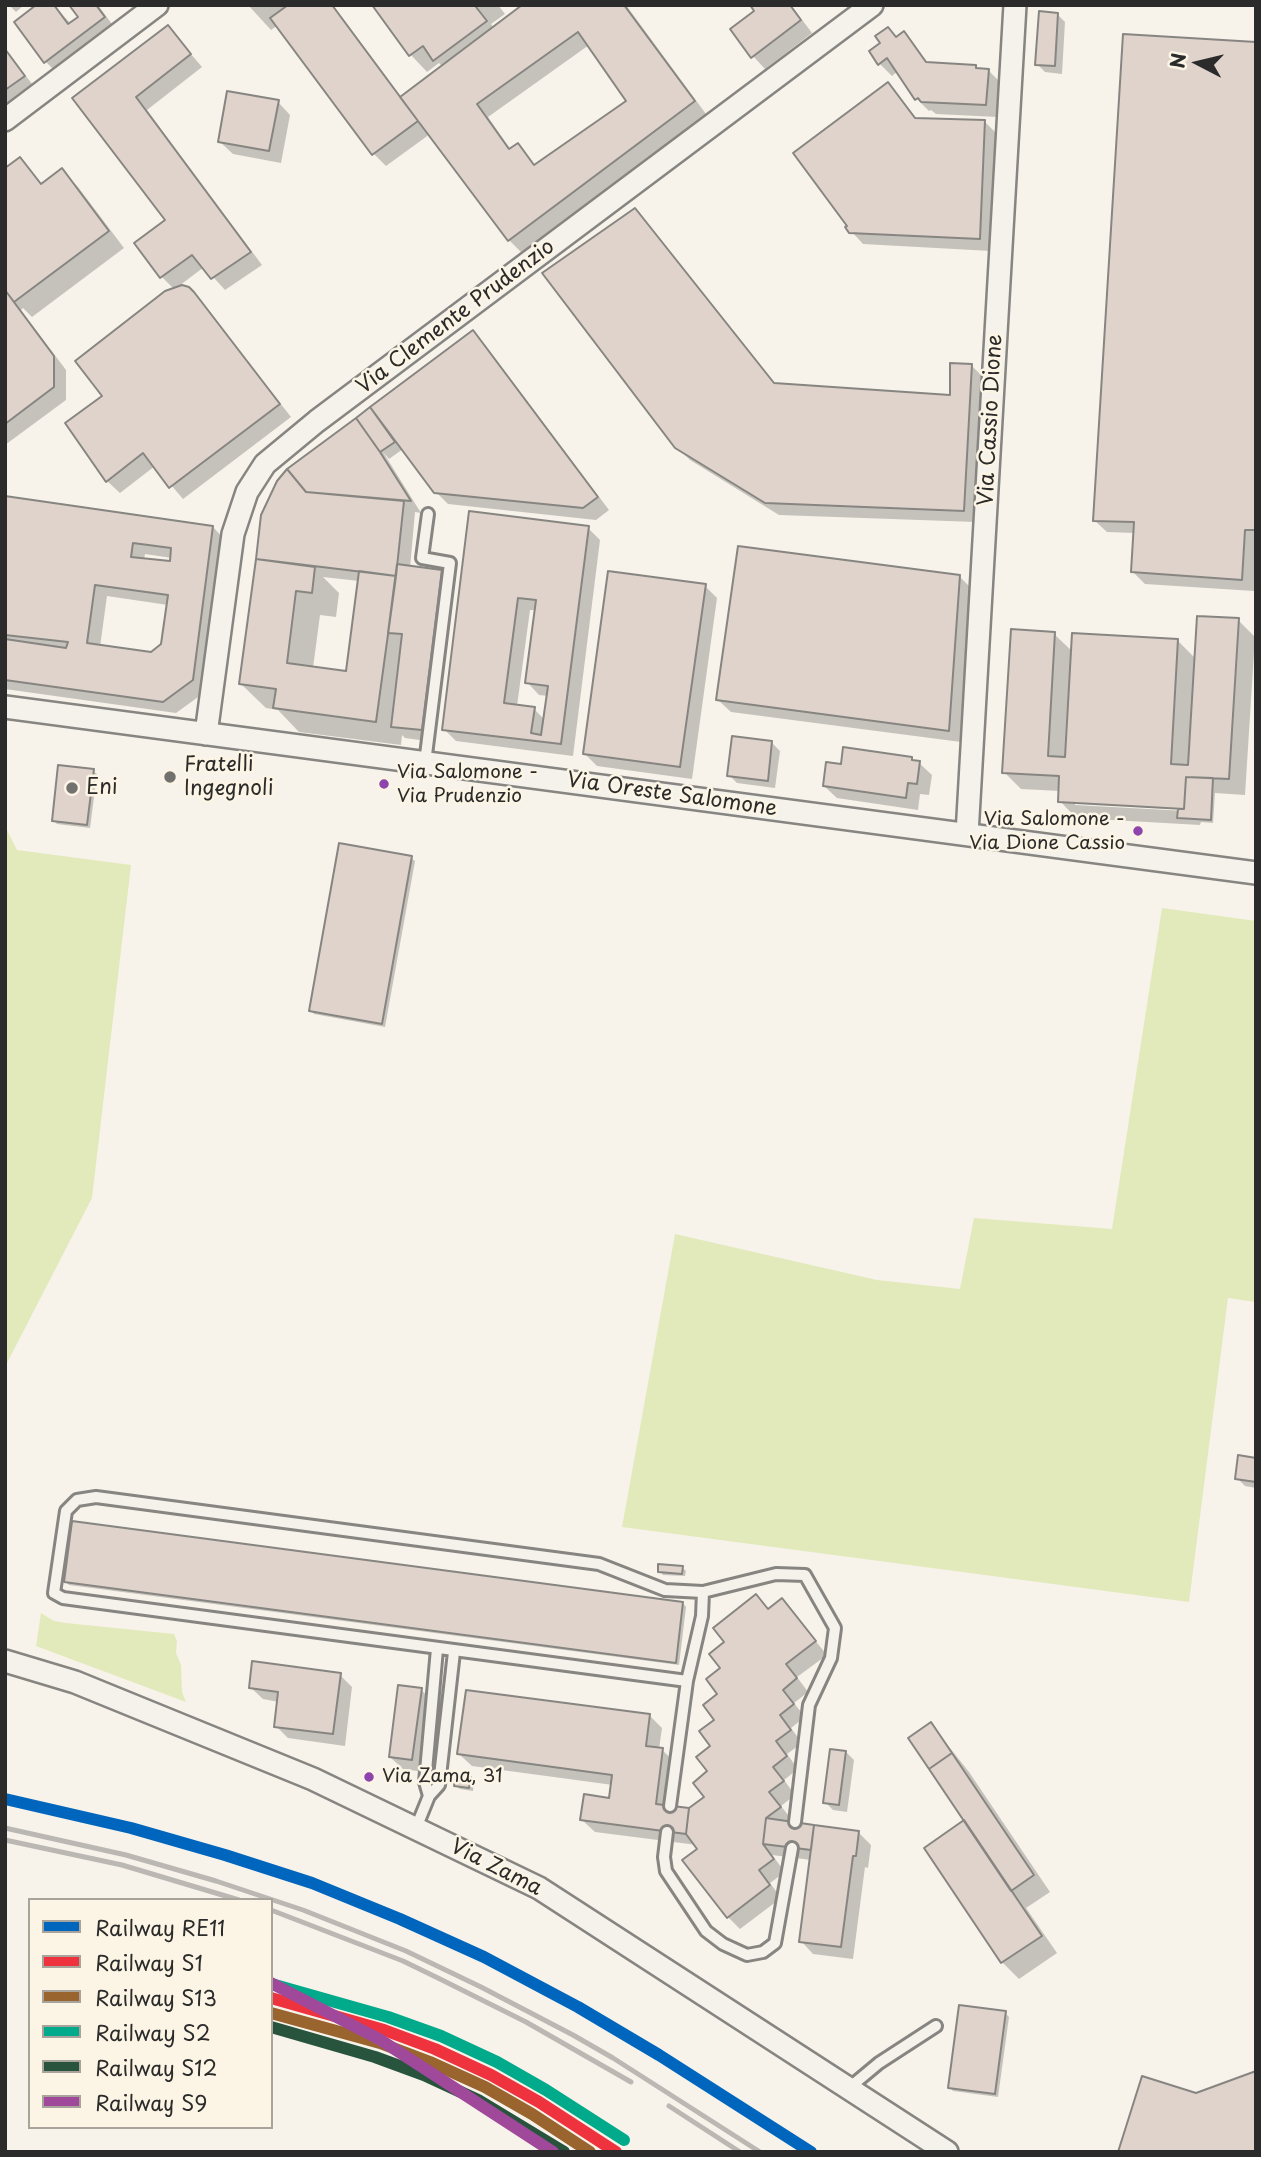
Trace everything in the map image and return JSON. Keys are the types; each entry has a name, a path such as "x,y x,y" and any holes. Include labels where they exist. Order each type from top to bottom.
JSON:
{"street":[{"path":"5,120 156,5"},
{"name":"Via Clemente Prudenzio","path":"206,734 233,534 247,492 265,464 317,421 872,5"},
{"name":"Via Cassio Dione","path":"967,834 1015,5"},
{"name":"Via Oreste Salomone","path":"5,707 1256,873"},
{"name":"Via Zama","path":"5,1661 75,1682 313,1779 539,1888 947,2152"}],"lane":[{"path":"425,763 450,563 422,558 428,514"},
{"path":"687,1681 63,1598 54,1593 66,1511 77,1500 96,1497 599,1564 665,1590 703,1591 776,1574 805,1575 835,1628 831,1658 810,1705 795,1822"},
{"path":"670,1806 687,1681 702,1616 703,1591"},
{"path":"429,1796 425,1782 437,1649"},
{"path":"416,1828 429,1796 439,1785 454,1652"},
{"path":"667,1832 664,1857 666,1871 706,1931 723,1944 747,1955 763,1952 775,1943 792,1848"},
{"path":"849,2088 879,2063 936,2026"}],"green space":[{"path":"5,826 17,850 131,865 92,1198 7,1363"},
{"path":"1162,908 1256,921 1256,1302 1228,1298 1189,1602 622,1527 675,1234 877,1280 960,1289 974,1218 1112,1229"},
{"path":"41,1613 54,1621 66,1623 174,1634 177,1641 176,1653 181,1665 182,1692 186,1702 36,1646"}],"building":[{"path":"36,5 54,5 68,24 78,17 69,5 96,5 105,17 44,63 14,22"},
{"path":"288,5 332,5 418,121 372,155 270,18"},
{"path":"372,5 478,5 476,7 487,21 433,61 423,46 409,56"},
{"path":"522,5 624,5 695,101 508,241 400,97","holes":["578,32 626,101 534,165 518,143 509,149 477,104"]},
{"path":"750,5 790,5 801,20 751,58 730,29 754,11"},
{"path":"1039,11 1058,13 1055,66 1035,65"},
{"path":"168,25 191,54 136,97 251,252 211,279 192,255 160,278 134,243 165,220 72,98"},
{"path":"888,27 896,37 904,31 926,62 976,65 976,68 989,69 986,105 921,102 918,98 915,100 887,58 878,65 869,51 880,43 875,36"},
{"path":"1123,34 1256,42 1256,530 1245,530 1242,580 1131,572 1134,522 1093,521"},
{"path":"5,49 25,76 5,90"},
{"path":"888,82 915,118 985,120 980,239 849,233 845,227 847,226 793,153"},
{"path":"227,91 279,100 269,151 218,142"},
{"path":"20,157 41,184 62,168 109,231 14,302 5,290 5,168"},
{"path":"635,208 774,383 950,395 950,363 972,364 964,511 765,503 675,448 542,273"},
{"path":"182,285 194,292 280,404 169,488 143,453 106,482 65,423 102,396 75,361 165,291"},
{"path":"5,290 54,356 54,387 5,424"},
{"path":"473,330 598,497 583,508 434,493 370,407"},
{"path":"370,407 395,442 380,452 356,418"},
{"path":"356,418 411,501 306,492 287,469"},
{"path":"287,469 306,492 404,501 396,576 256,559 261,515 277,481"},
{"path":"5,496 213,526 193,680 163,702 5,680 5,639 66,648 68,642 5,635","holes":["133,543 171,548 170,561 131,557","95,585 168,595 161,644 151,652 87,643"]},
{"path":"469,511 589,526 561,744 442,730","holes":["518,598 536,600 525,683 548,686 541,735 531,733 535,707 504,703"]},
{"path":"738,546 960,575 949,731 716,700"},
{"path":"256,559 315,567 312,593 296,591 287,663 346,671 359,571 396,576 376,722 273,708 276,689 239,684"},
{"path":"397,564 442,570 422,730 391,727 402,634 388,633"},
{"path":"608,571 706,584 680,767 583,754"},
{"path":"1197,616 1239,618 1229,779 1186,777 1184,809 1058,802 1059,776 1002,773 1011,629 1055,632 1048,756 1065,757 1072,633 1178,639 1171,764 1188,765"},
{"path":"732,736 772,741 768,781 727,776"},
{"path":"843,747 912,757 912,760 920,761 917,784 908,783 906,798 823,786 826,762 841,764"},
{"path":"58,765 94,769 87,825 52,821"},
{"path":"1186,777 1213,778 1211,820 1177,818 1178,809 1184,809"},
{"path":"339,843 412,856 382,1024 309,1011"},
{"path":"1238,1455 1256,1458 1256,1482 1235,1479"},
{"path":"72,1521 683,1602 676,1663 64,1582"},
{"path":"658,1564 683,1566 682,1574 658,1572"},
{"path":"756,1594 768,1609 782,1598 816,1641 786,1664 797,1678 783,1690 794,1704 780,1715 791,1730 776,1741 787,1756 773,1767 784,1781 769,1792 781,1807 766,1818 763,1844 774,1859 759,1870 770,1885 727,1918 682,1860 697,1849 686,1834 689,1808 704,1797 693,1783 707,1771 696,1757 710,1746 699,1731 714,1720 703,1705 717,1694 706,1679 720,1668 709,1654 724,1642 713,1628"},
{"path":"252,1661 341,1673 333,1734 274,1727 278,1692 249,1688"},
{"path":"398,1685 422,1688 412,1760 389,1757"},
{"path":"466,1690 650,1714 646,1746 663,1748 656,1804 689,1808 686,1834 580,1820 584,1794 609,1798 612,1775 457,1754"},
{"path":"931,1722 952,1753 929,1769 908,1738"},
{"path":"830,1749 846,1751 839,1805 823,1803"},
{"path":"952,1753 1034,1875 1011,1891 929,1769"},
{"path":"456,1774 471,1777 469,1788 454,1786"},
{"path":"766,1818 814,1825 811,1850 763,1844"},
{"path":"964,1820 1042,1936 1001,1963 924,1848"},
{"path":"814,1825 859,1831 841,1947 799,1942"},
{"path":"959,2005 1006,2011 995,2094 948,2088"},
{"path":"1256,2071 1256,2152 1118,2152 1142,2076 1196,2093"}],"railway":[{"path":"5,1828 126,1855 267,1898"},
{"path":"5,1840 122,1865 232,1898"},
{"path":"273,1900 406,1951 481,1987 613,2058 760,2152"},
{"path":"273,1911 403,1961 526,2022 631,2082"},
{"path":"669,2106 740,2152"}],"rail line":[{"name":"RE11","path":"5,1799 131,1828 225,1855 312,1883 400,1919 484,1957 578,2007 811,2152"},
{"name":"S9","path":"273,1984 379,2039 553,2152"},
{"name":"S2","path":"275,1985 388,2017 441,2036 497,2062 624,2140"},
{"name":"S1","path":"273,1999 384,2030 435,2049 491,2075 539,2102 616,2152"},
{"name":"S13","path":"273,2014 380,2043 430,2062 485,2087 590,2152"},
{"name":"S12","path":"273,2028 375,2057 424,2075 478,2100 564,2152"}],"place":[{"name":"Fratelli Ingegnoli","path":"170,777"},
{"name":"Via Salomone - Via Prudenzio","path":"384,784"},
{"name":"Eni","path":"72,788"},
{"name":"Via Salomone - Via Dione Cassio","path":"1138,831"},
{"name":"Via Zama, 31","path":"369,1777"}]}
